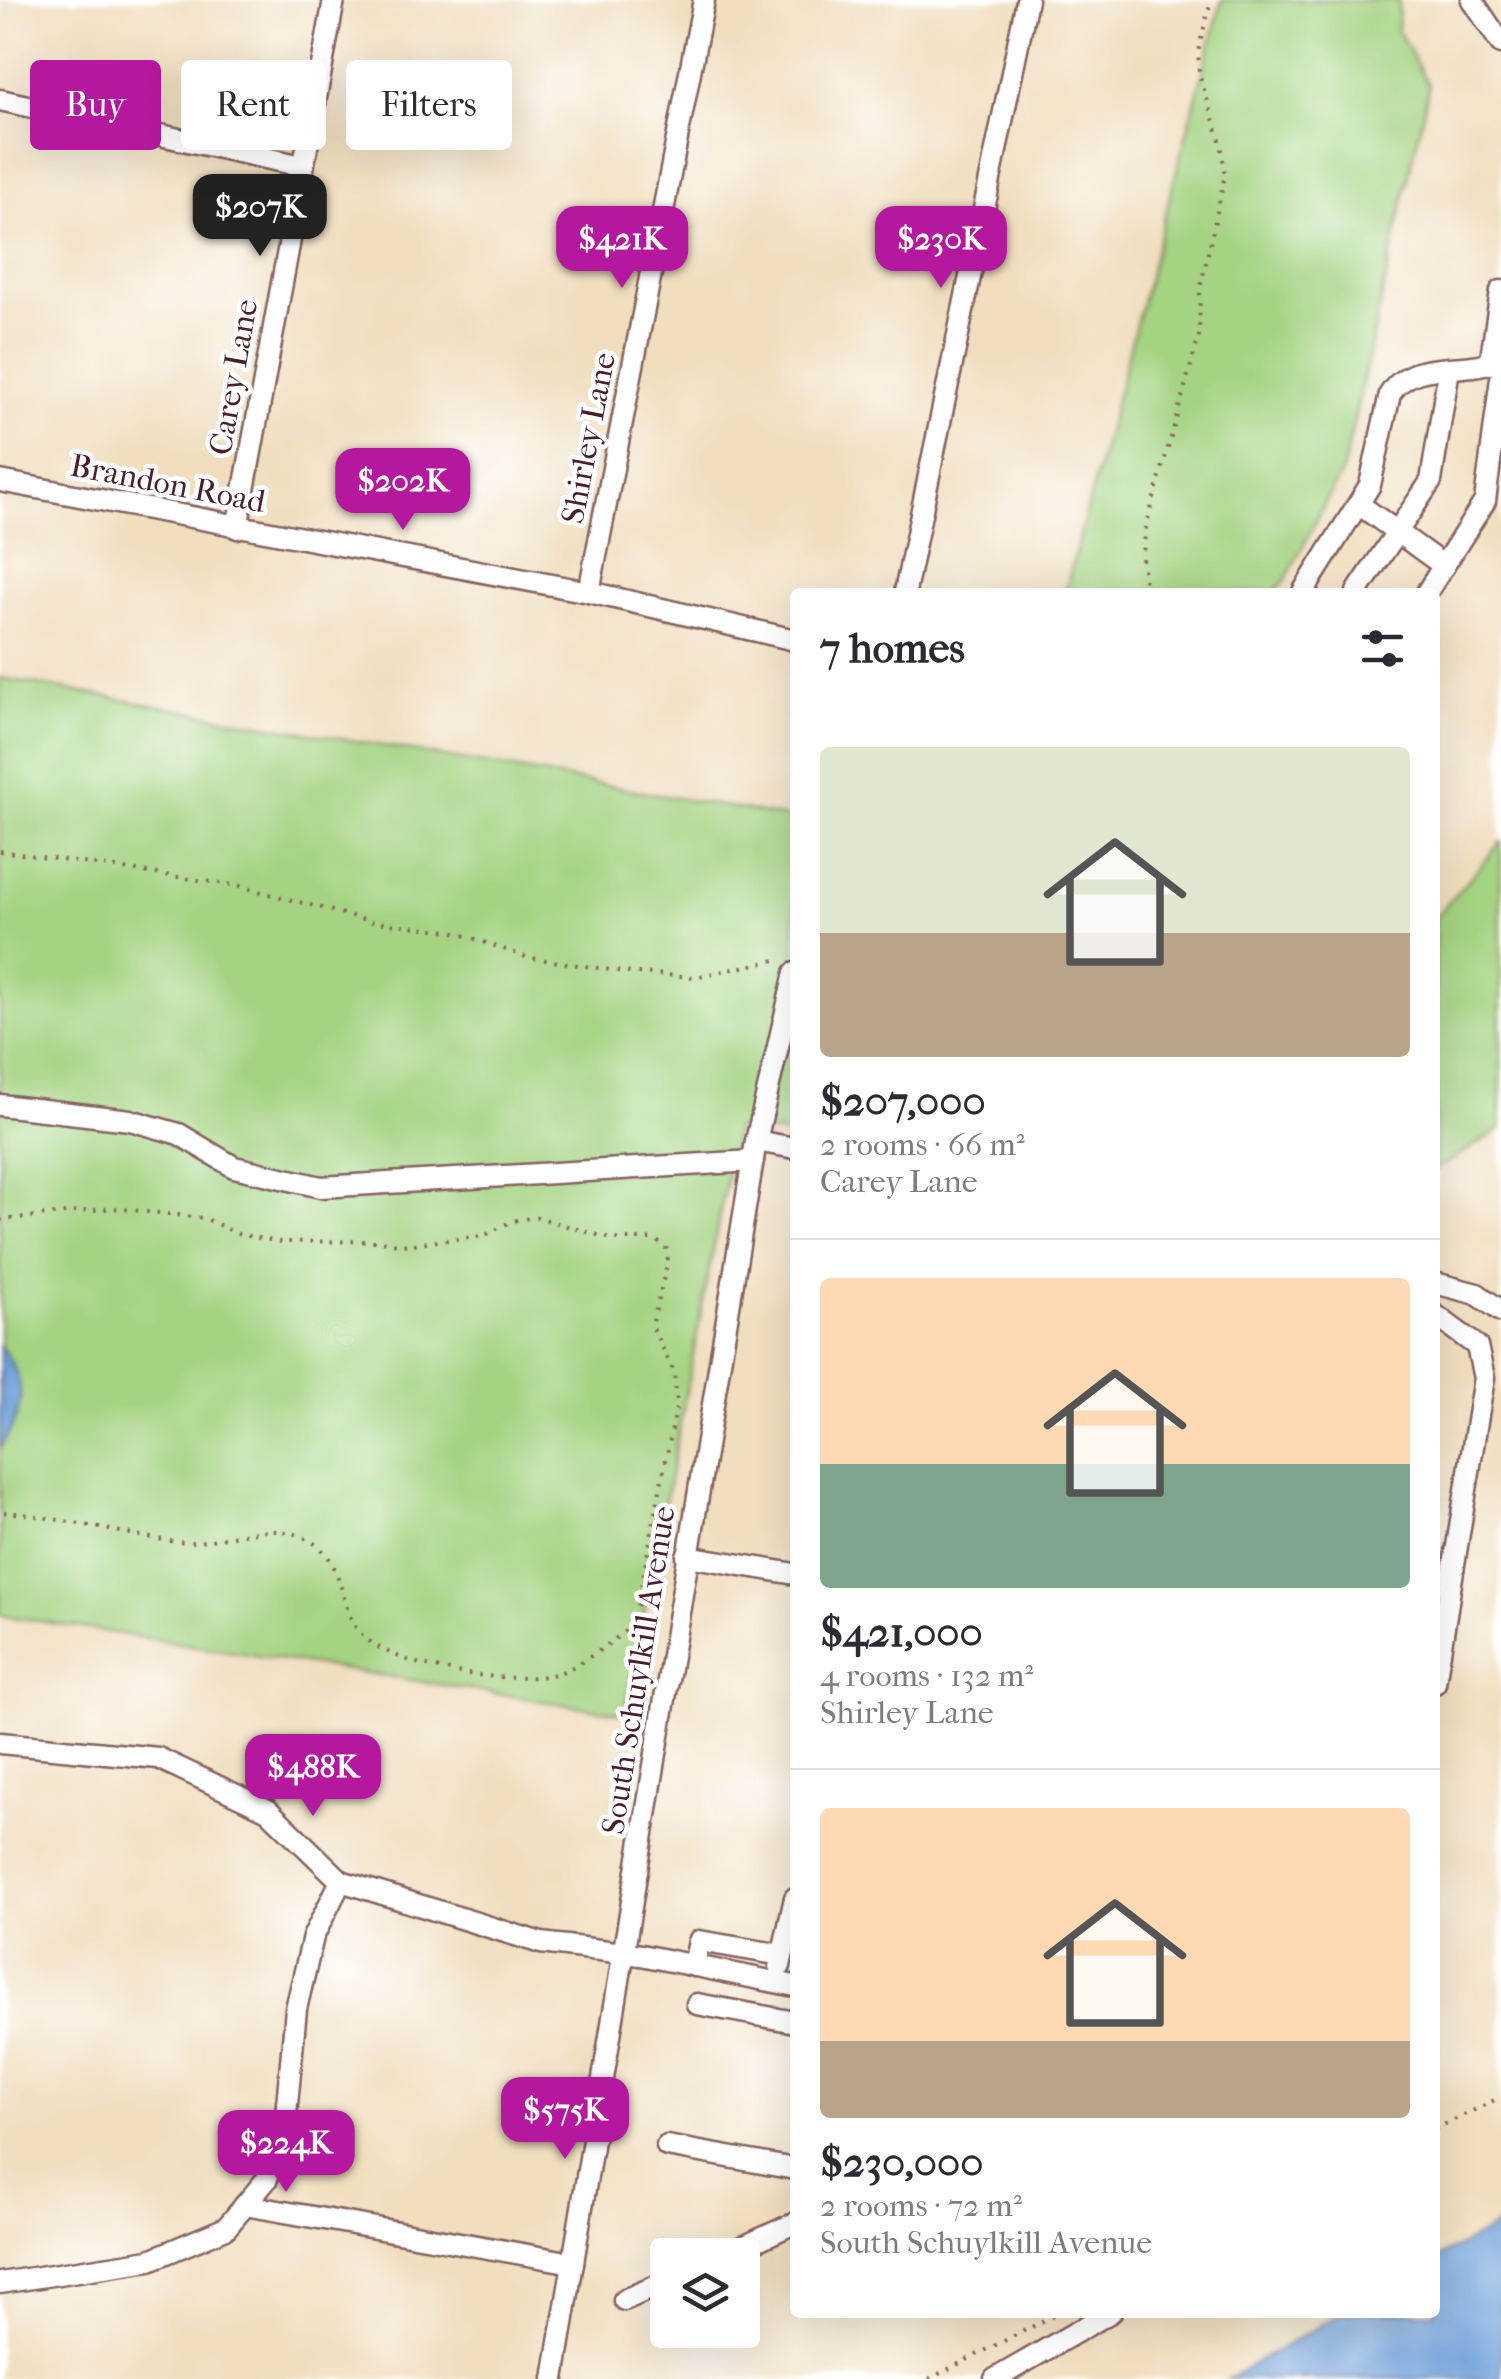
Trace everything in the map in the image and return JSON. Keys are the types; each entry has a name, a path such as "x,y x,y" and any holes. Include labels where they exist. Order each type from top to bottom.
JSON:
{"street":[{"name":"Carey Lane","path":"236,528 334,0"},
{"name":"Shirley Lane","path":"589,592 704,0"},
{"path":"905,588 1027,0"},
{"path":"1472,0 1501,43"},
{"path":"0,100 302,166"},
{"path":"1430,588 1485,501 1501,291"},
{"path":"1306,588 1360,505 1377,467 1390,394 1398,381 1420,370 1497,366"},
{"path":"1360,588 1431,481 1450,369"},
{"name":"Brandon Road","path":"0,481 589,592 790,639"},
{"path":"1360,505 1444,566"},
{"name":"South Schuylkill Avenue","path":"554,2379 754,1151 790,995"},
{"path":"0,1105 130,1120 179,1134 234,1167 321,1187 790,1148"},
{"path":"1440,1284 1476,1294 1501,1311"},
{"path":"1440,1319 1478,1346 1484,1378 1440,1646"},
{"path":"687,1556 790,1573"},
{"path":"0,1743 158,1758 268,1810 341,1881 542,1943 621,1952 785,1984 782,1955 790,1920"},
{"path":"0,2283 150,2260 226,2228 267,2179 286,2115 296,2009 314,1937 341,1881"},
{"path":"694,1966 699,1940 782,1955"},
{"path":"697,2004 790,2021"},
{"path":"667,2146 790,2167"},
{"path":"245,2205 573,2263"},
{"path":"760,2239 790,2225"},
{"path":"624,2300 650,2288"},
{"path":"995,2379 1102,2318"}],"path":[{"path":"1145,588 1142,562 1146,527 1199,336 1200,290 1225,175 1221,143 1198,74 1198,51 1211,0"},
{"path":"0,850 240,886 332,914 452,931 526,957 624,972 695,977 790,957"},
{"path":"0,1220 112,1208 204,1218 238,1234 280,1242 382,1241 402,1245 484,1236 512,1221 537,1217 610,1239 652,1238 666,1246 668,1260 652,1326 674,1372 677,1403 634,1623 576,1666 538,1678 445,1669 373,1646 355,1627 336,1570 319,1546 291,1533 260,1530 180,1542 58,1523 24,1511 7,1509 0,1513"},
{"path":"1440,2127 1501,2097"},
{"path":"929,2379 1049,2318"}],"green space":[{"path":"1222,0 1399,0 1397,29 1429,86 1343,469 1286,579 1278,588 1066,588"},
{"path":"0,678 790,818 790,1134 736,1128 625,1714 0,1615"},
{"path":"1501,842 1501,1129 1440,1167 1440,912"}],"water":[{"path":"0,1345 16,1373 20,1397 14,1421 0,1449"},
{"path":"1501,2224 1501,2379 1228,2379 1332,2318 1440,2318 1440,2256"}]}
